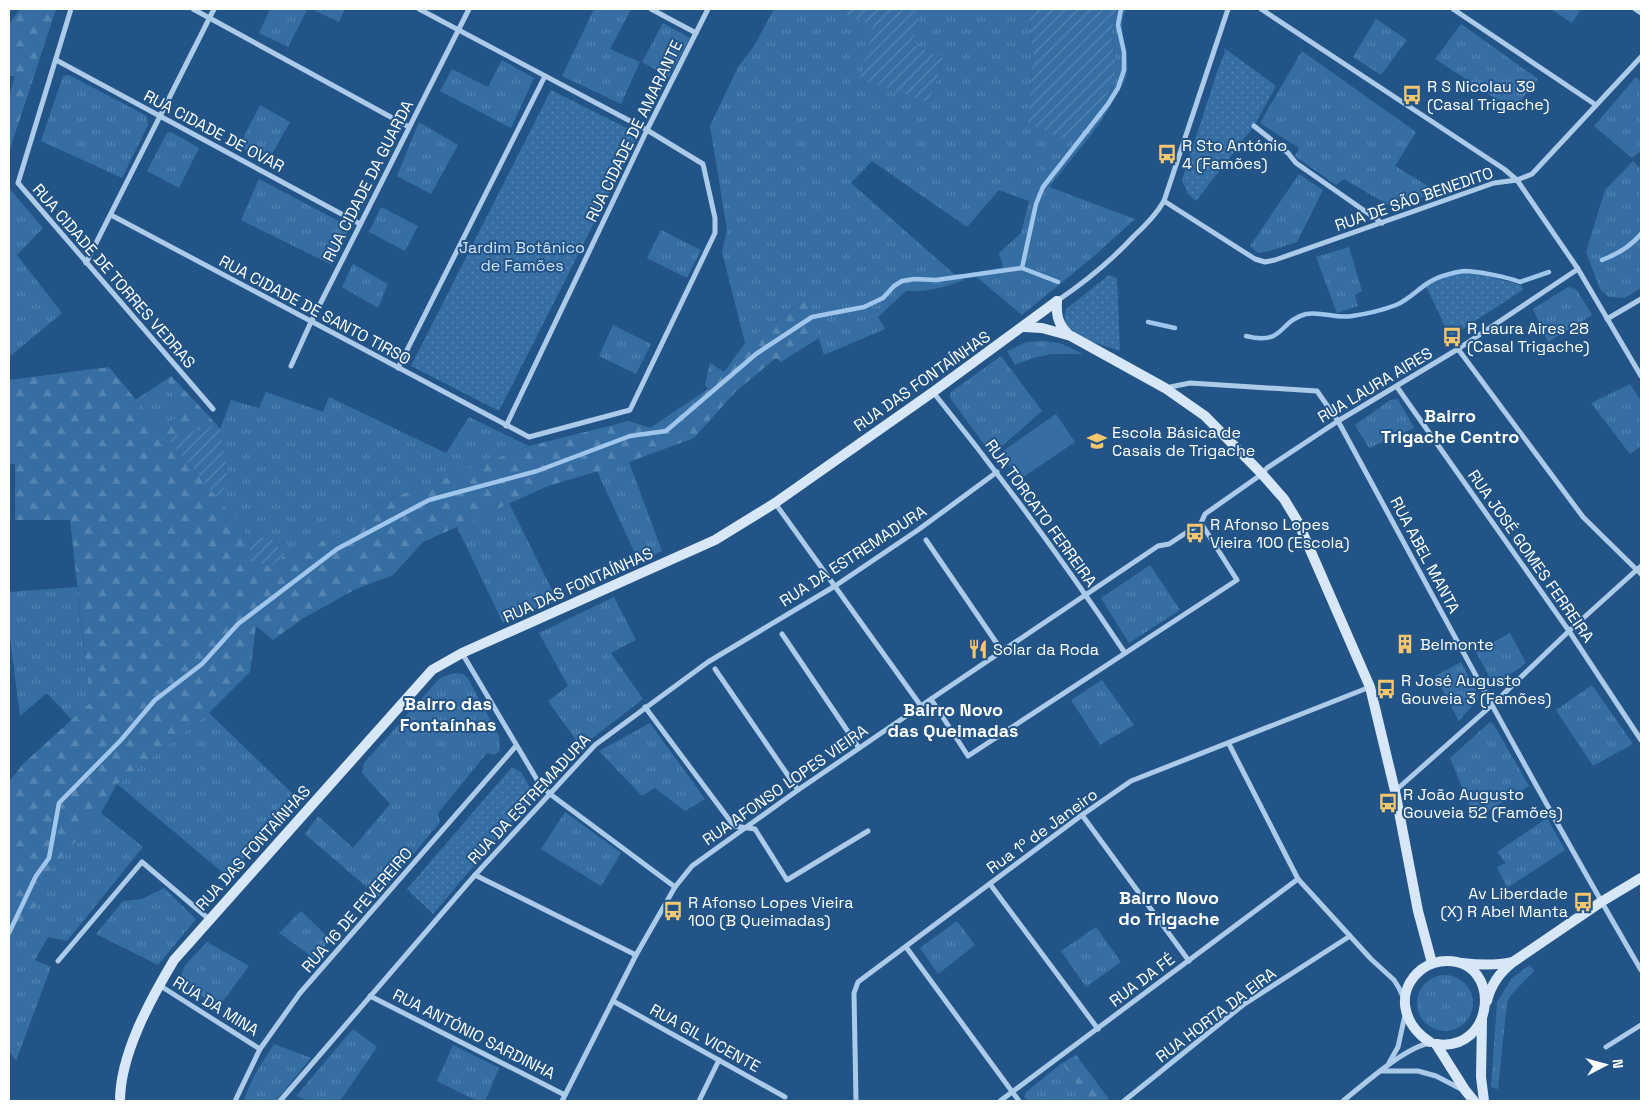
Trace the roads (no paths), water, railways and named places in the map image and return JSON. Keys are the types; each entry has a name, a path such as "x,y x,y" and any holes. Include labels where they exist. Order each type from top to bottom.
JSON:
{"street":[{"name":"RUA CIDADE DE TORRES VEDRAS","path":"71,9 18,183 213,409"},
{"path":"193,9 409,127"},
{"path":"86,263 214,9"},
{"name":"RUA CIDADE DE SANTO TIRSO","path":"111,215 529,437 630,410 715,234 715,218 703,164 647,130 419,9"},
{"name":"RUA CIDADE DA GUARDA","path":"291,366 311,322 468,9"},
{"path":"650,9 696,33"},
{"name":"RUA CIDADE DE AMARANTE","path":"506,426 647,130 708,9"},
{"name":"RUA DAS FONTAÍNHAS","path":"120,1101 130,1048 159,985 174,960 432,670 462,653 715,540 775,503 933,392 1078,287 1115,256 1157,213 1164,201 1228,9"},
{"path":"1261,9 1517,180 1578,270 1641,376"},
{"path":"1453,9 1596,105"},
{"path":"1635,9 1641,13"},
{"name":"RUA DE SÃO BENEDITO","path":"1164,201 1246,254 1265,262 1275,260 1494,183 1517,180 1532,174 1641,57"},
{"name":"RUA CIDADE DE OVAR","path":"56,60 360,224"},
{"path":"398,368 545,76"},
{"path":"1254,126 1288,152 1296,162 1382,223"},
{"name":"RUA LAURA AIRES","path":"1262,474 1267,468 1338,422 1458,349 1578,270"},
{"path":"1607,319 1641,299"},
{"path":"1057,301 1058,318 1062,328 1071,336 1165,388 1206,416 1284,499 1298,522 1370,687 1396,791 1418,910 1432,964"},
{"path":"1024,327 1042,328 1071,336"},
{"path":"1396,791 1492,705 1569,631 1640,570 1583,517 1458,349"},
{"name":"RUA ABEL MANTA","path":"1165,388 1190,383 1317,391 1338,422 1492,705 1601,902 1641,970"},
{"name":"RUA JOSÉ GOMES FERREIRA","path":"1397,387 1569,631 1641,740"},
{"name":"RUA TORCATO FERREIRA","path":"933,392 997,472 1086,595 1125,653"},
{"name":"RUA DA ESTREMADURA","path":"280,1101 475,876 595,745 708,662 835,586 918,530 997,472"},
{"name":"RUA AFONSO LOPES VIEIRA","path":"562,1101 636,955 675,887 692,866 798,790 1002,651 1158,546 1169,544 1201,523 1205,514 1262,474"},
{"path":"775,503 921,706"},
{"path":"931,699 968,756 1237,580 1201,523"},
{"path":"926,540 1002,651"},
{"path":"782,634 859,748"},
{"path":"462,653 539,783 550,794 675,887"},
{"path":"715,669 798,790"},
{"name":"Rua 1º de Janeiro","path":"856,1101 854,993 858,982 1082,815 1131,781 1370,687"},
{"path":"645,707 734,826 755,830 786,880 868,831"},
{"path":"1229,744 1298,879 1375,964 1394,980 1399,988 1414,1030 1433,1043 1474,1101"},
{"name":"RUA 16 DE FEVEREIRO","path":"235,1101 260,1049 300,994 516,746"},
{"path":"1082,815 1188,961"},
{"path":"58,961 142,862 210,920"},
{"path":"475,876 636,955"},
{"path":"1484,1101 1481,1077 1482,1019 1494,981 1513,962 1601,902 1641,878"},
{"name":"RUA DA FÉ","path":"1000,1101 1298,879"},
{"path":"990,884 1098,1029"},
{"name":"RUA HORTA DA EIRA","path":"1124,1101 1243,1005 1350,936"},
{"path":"906,947 1019,1101"},
{"path":"1389,1064 1398,1047 1407,991 1416,974 1432,964 1442,961 1482,965 1513,962"},
{"path":"1462,963 1478,977 1483,988 1485,1008"},
{"name":"RUA DA MINA","path":"159,985 260,1049"},
{"name":"RUA ANTÓNIO SARDINHA","path":"370,996 566,1095"},
{"name":"RUA GIL VICENTE","path":"613,1001 785,1097"},
{"path":"1343,1101 1389,1064 1433,1043 1449,1045 1467,1039 1482,1019"},
{"path":"1606,1047 1641,1025"},
{"path":"699,1101 718,1060"},
{"path":"1380,1071 1418,1071 1436,1076 1465,1090"}],"waterway":[{"path":"1022,268 1036,204 1043,187 1108,104 1118,88 1124,70 1124,52 1118,25 1121,9"},
{"path":"1602,260 1624,249 1641,234"},
{"path":"9,933 36,876 49,858 59,803 121,740 155,700 202,664 238,624 337,549 429,500 537,471 630,436 666,431 756,354 812,317 864,307 883,298 894,286 902,281 914,279 936,280 1022,268 1058,282"},
{"path":"1246,336 1268,338 1275,335 1297,317 1306,314 1318,313 1346,317 1386,309 1405,300 1432,281 1455,272 1476,272 1520,282 1549,272"},
{"path":"1148,322 1175,328"}],"place":[{"name":"R S Nicolau 39 (Casal Trigache)","path":"1412,95"},
{"name":"R Sto António 4 (Famões)","path":"1167,154"},
{"name":"R Laura Aires 28 (Casal Trigache)","path":"1452,337"},
{"name":"Escola Básica de Casais de Trigache","path":"1097,441"},
{"name":"R Afonso Lopes Vieira 100 (Escola)","path":"1195,533"},
{"name":"Belmonte","path":"1405,644"},
{"name":"Solar da Roda","path":"978,649"},
{"name":"R José Augusto Gouveia 3 (Famões)","path":"1386,689"},
{"name":"R João Augusto Gouveia 52 (Famões)","path":"1388,803"},
{"name":"Av Liberdade (X) R Abel Manta","path":"1583,902"},
{"name":"R Afonso Lopes Vieira 100 (B Queimadas)","path":"673,911"}],"district":[{"name":"Bairro Trigache Centro","path":"1450,425"},
{"name":"Bairro das Fontaínhas","path":"448,713"},
{"name":"Bairro Novo das Queimadas","path":"953,720"},
{"name":"Bairro Novo do Trigache","path":"1169,908"}],"park label":[{"name":"Jardim Botânico de Famões","path":"522,256"}]}
